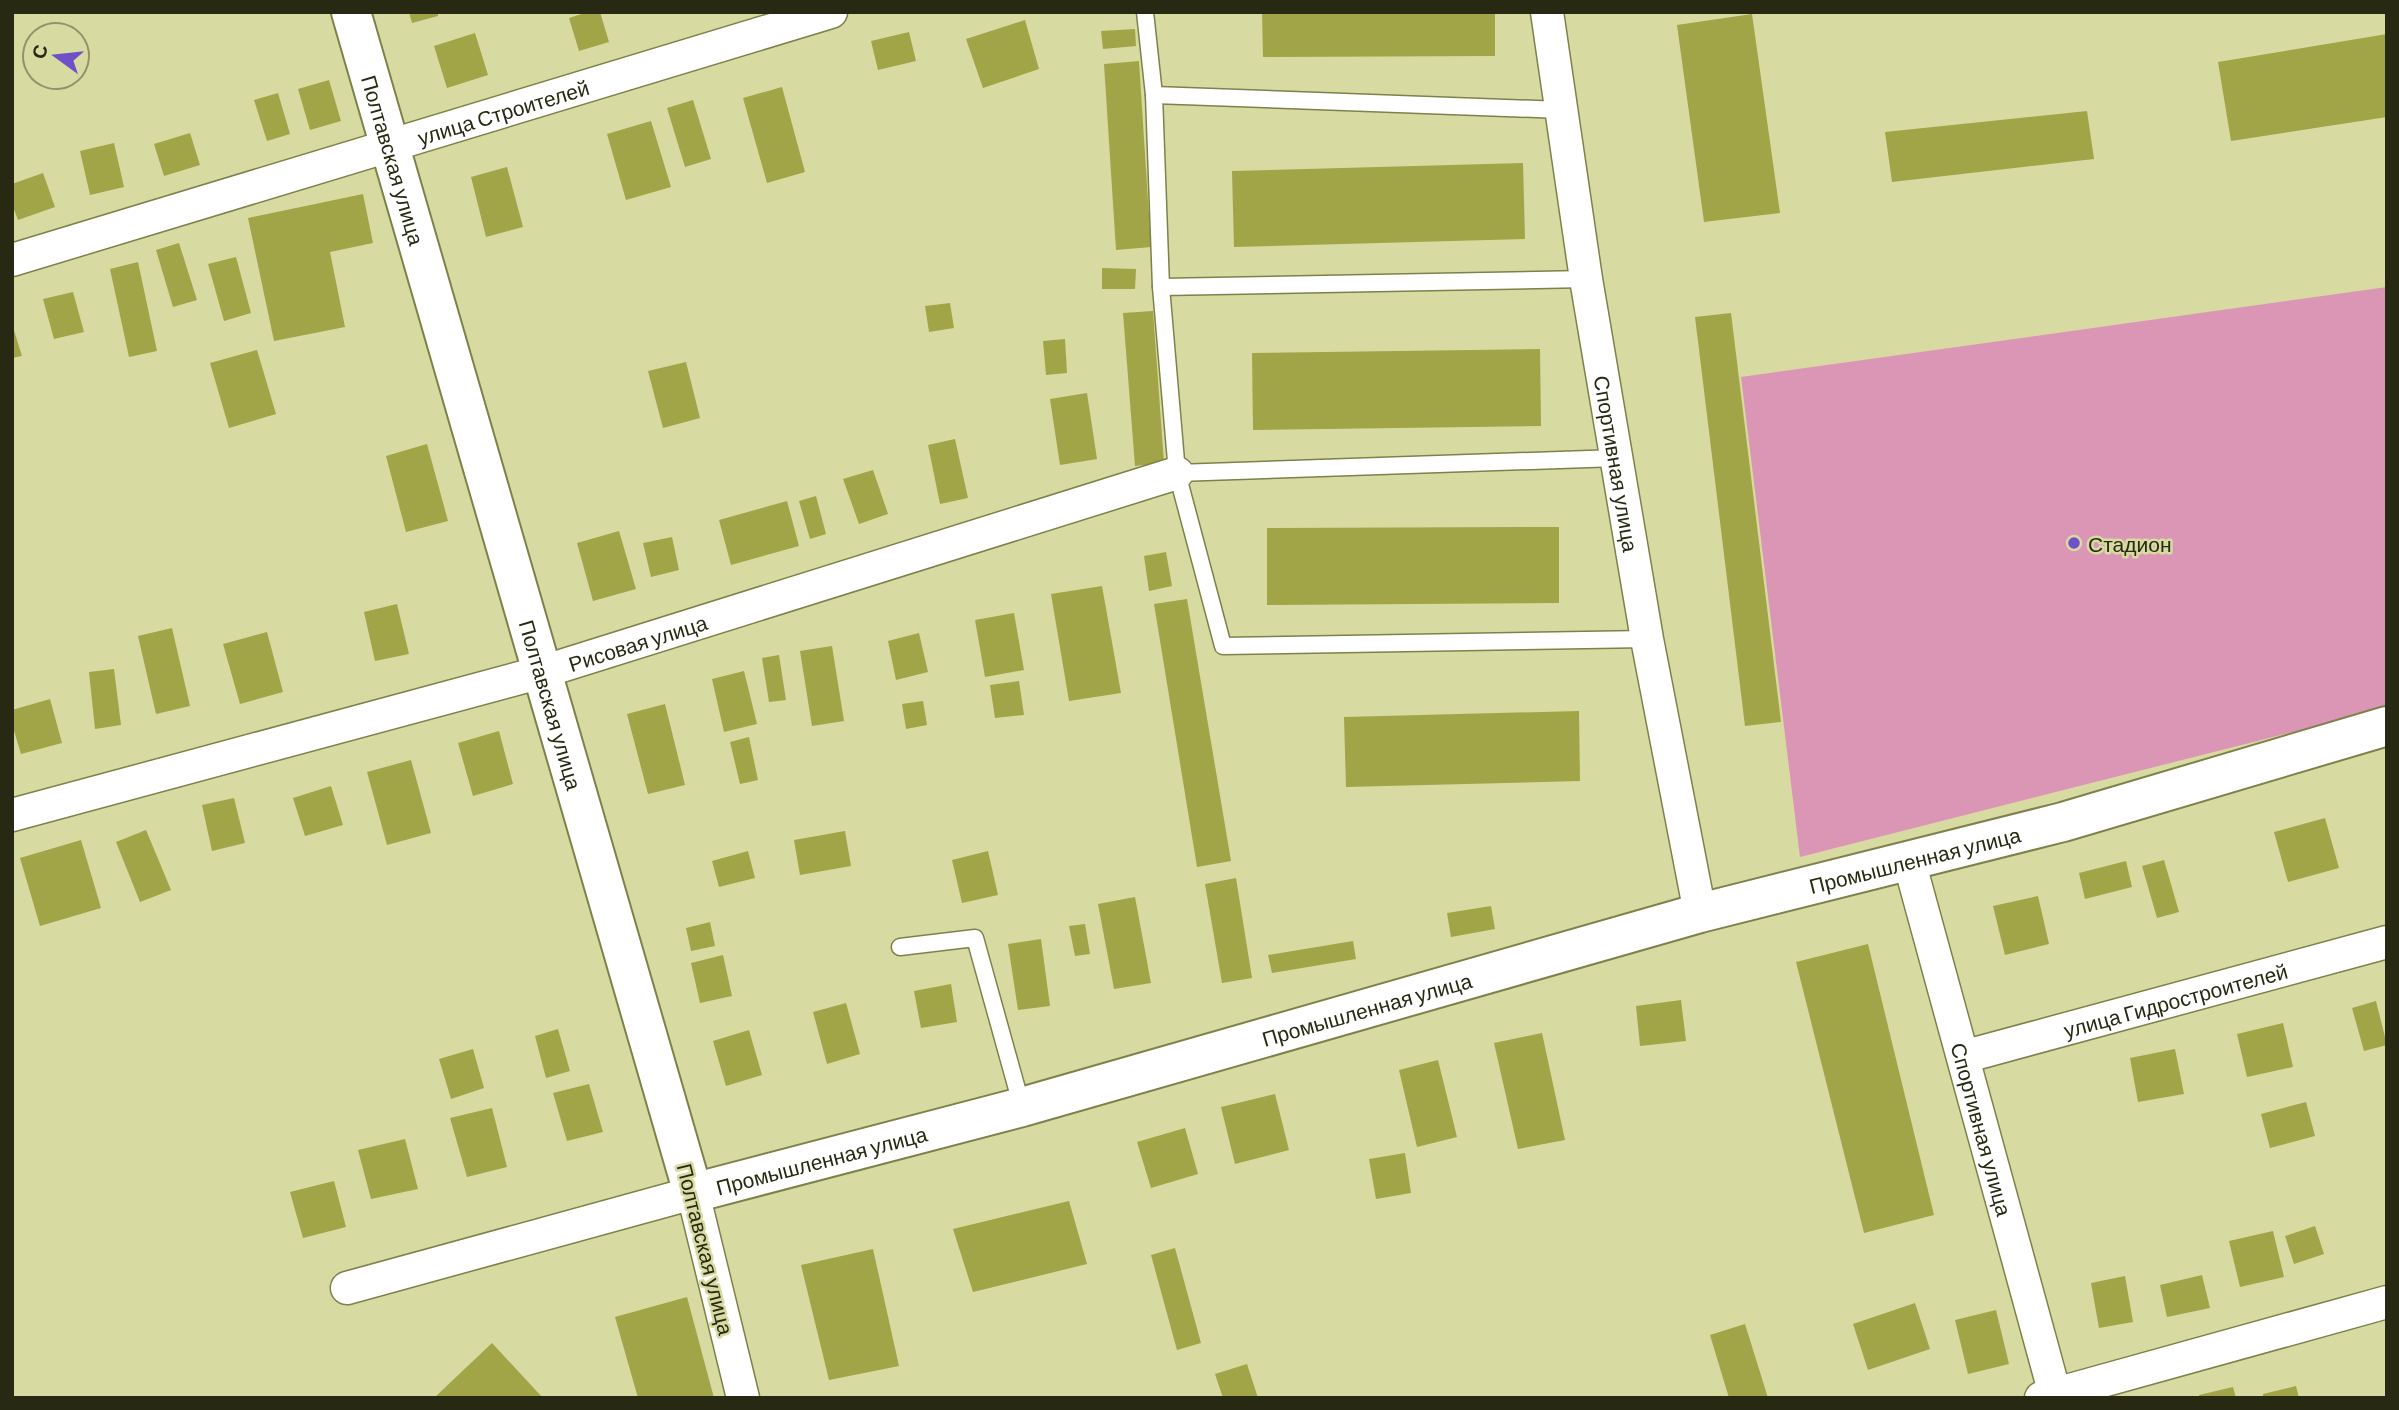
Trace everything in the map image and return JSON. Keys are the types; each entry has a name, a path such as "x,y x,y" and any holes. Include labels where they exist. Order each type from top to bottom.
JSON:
{"street":[{"name":"Полтавская улица","path":"351,12 693,1193 743,1398"},
{"name":"улица Строителей","path":"12,260 831,12"},
{"name":"Спортивная улица","path":"1547,12 1586,279 1647,639 1700,913"},
{"name":"Рисовая улица","path":"12,815 542,672 1177,473"},
{"name":"Промышленная улица","path":"347,1288 693,1193 1022,1107 1700,913 2063,822 2387,726"},
{"name":"Спортивная улица","path":"1909,861 1964,1058 2051,1396"},
{"name":"улица Гидростроителей","path":"1964,1058 2387,942"},
{"path":"2051,1396 2387,1302"}],"lane":[{"path":"1144,12 1154,95 1161,287 1177,473 1223,646 1647,639"},
{"path":"1154,95 1562,110"},
{"path":"1161,287 1586,279"},
{"path":"1177,473 1617,458"},
{"path":"900,947 975,938 1022,1107"}],"shaded area":[{"name":"Стадион","path":"2387,287 2387,708 1800,857 1741,377"}],"building":[{"path":"409,12 438,12 438,16 412,23"},
{"path":"588,12 600,12 609,42 579,51 569,18"},
{"path":"1262,12 1495,12 1495,56 1263,57"},
{"path":"1752,14 1780,213 1704,222 1677,25"},
{"path":"1025,20 1039,69 983,88 966,39"},
{"path":"1135,29 1136,46 1103,49 1101,31"},
{"path":"909,32 916,61 878,70 871,41"},
{"path":"475,33 488,75 447,88 434,46"},
{"path":"2387,34 2387,117 2231,141 2218,62"},
{"path":"1139,61 1151,247 1116,250 1104,64"},
{"path":"329,80 341,121 310,130 298,89"},
{"path":"782,87 805,172 767,183 743,98"},
{"path":"278,93 290,134 267,141 254,100"},
{"path":"693,100 711,159 685,167 667,108"},
{"path":"2087,111 2094,159 1892,182 1885,132"},
{"path":"651,121 671,187 626,200 607,134"},
{"path":"190,133 200,165 164,176 154,144"},
{"path":"114,143 124,187 90,195 80,151"},
{"path":"1523,163 1525,239 1234,247 1232,171"},
{"path":"507,167 523,227 486,237 471,177"},
{"path":"43,173 55,207 18,220 12,204 12,184"},
{"path":"363,194 373,243 330,252 345,327 274,341 248,218"},
{"path":"179,243 197,300 173,307 156,250"},
{"path":"236,257 251,313 224,321 208,264"},
{"path":"138,262 157,351 129,357 110,269"},
{"path":"1102,268 1136,269 1135,289 1102,289"},
{"path":"73,292 84,332 54,339 43,299"},
{"path":"950,303 954,328 929,332 925,306"},
{"path":"1153,311 1164,463 1135,466 1123,313"},
{"path":"1731,313 1781,722 1745,726 1695,317"},
{"path":"12,324 22,356 12,358"},
{"path":"1065,339 1067,373 1046,375 1043,341"},
{"path":"1540,349 1541,426 1253,430 1252,353"},
{"path":"257,350 276,414 229,428 210,363"},
{"path":"686,362 700,418 663,428 648,371"},
{"path":"1087,393 1097,459 1060,465 1050,399"},
{"path":"955,439 968,498 940,504 928,445"},
{"path":"427,444 448,521 406,532 386,456"},
{"path":"873,470 888,514 859,524 843,479"},
{"path":"816,496 826,534 810,539 799,501"},
{"path":"787,501 799,546 731,565 719,520"},
{"path":"1559,527 1559,603 1267,605 1267,528"},
{"path":"619,531 636,589 593,601 577,543"},
{"path":"672,537 679,570 651,577 643,543"},
{"path":"1166,552 1172,586 1149,591 1144,556"},
{"path":"1102,586 1121,693 1069,701 1051,594"},
{"path":"1187,599 1231,861 1197,867 1154,604"},
{"path":"397,604 409,654 375,661 364,612"},
{"path":"1014,613 1024,670 985,677 975,620"},
{"path":"172,628 190,706 156,714 138,636"},
{"path":"267,632 283,692 240,704 223,644"},
{"path":"919,633 928,672 896,680 888,641"},
{"path":"832,646 844,721 812,726 800,651"},
{"path":"779,655 786,700 769,702 762,658"},
{"path":"114,669 121,725 95,729 89,672"},
{"path":"744,671 757,724 724,732 712,679"},
{"path":"1019,681 1024,715 995,718 990,685"},
{"path":"50,699 62,743 21,754 12,724 12,710"},
{"path":"923,701 927,725 906,729 902,704"},
{"path":"665,704 685,785 648,794 627,714"},
{"path":"1579,711 1580,781 1346,787 1344,717"},
{"path":"499,731 513,784 473,796 458,743"},
{"path":"749,737 758,780 740,784 730,742"},
{"path":"411,760 431,833 387,845 367,772"},
{"path":"331,786 343,825 305,836 293,798"},
{"path":"234,798 245,843 212,851 202,805"},
{"path":"2325,818 2339,868 2288,882 2274,832"},
{"path":"146,830 171,890 140,902 116,842"},
{"path":"845,831 851,866 800,875 794,840"},
{"path":"81,840 101,908 40,926 20,858"},
{"path":"748,851 755,878 719,887 712,861"},
{"path":"988,851 998,895 962,903 952,860"},
{"path":"2164,860 2179,912 2157,918 2142,866"},
{"path":"2126,861 2132,887 2085,899 2079,873"},
{"path":"1236,878 1252,978 1222,983 1205,884"},
{"path":"2038,896 2049,944 2005,955 1993,906"},
{"path":"1135,897 1151,983 1114,989 1098,904"},
{"path":"1491,906 1495,929 1451,937 1447,913"},
{"path":"710,922 715,946 691,951 686,928"},
{"path":"1085,924 1090,954 1075,956 1069,926"},
{"path":"1041,939 1050,1006 1018,1010 1008,944"},
{"path":"1353,941 1356,959 1272,973 1268,955"},
{"path":"1868,944 1934,1215 1864,1233 1796,962"},
{"path":"723,955 732,996 700,1003 691,963"},
{"path":"951,984 957,1022 921,1028 914,991"},
{"path":"1681,1000 1686,1041 1640,1046 1636,1006"},
{"path":"2376,1001 2387,1045 2364,1051 2352,1008"},
{"path":"846,1003 860,1054 827,1064 813,1012"},
{"path":"2283,1023 2293,1067 2247,1077 2237,1034"},
{"path":"558,1029 570,1071 546,1078 535,1036"},
{"path":"749,1030 762,1075 726,1086 713,1041"},
{"path":"1542,1033 1565,1140 1518,1149 1494,1043"},
{"path":"473,1049 484,1088 451,1099 439,1059"},
{"path":"2175,1049 2184,1094 2138,1102 2130,1058"},
{"path":"1438,1060 1457,1137 1417,1147 1399,1070"},
{"path":"589,1084 603,1132 567,1141 553,1093"},
{"path":"1275,1094 1289,1150 1235,1164 1221,1107"},
{"path":"2306,1102 2315,1136 2270,1148 2261,1114"},
{"path":"492,1108 507,1167 467,1177 450,1118"},
{"path":"1185,1128 1198,1174 1151,1188 1137,1142"},
{"path":"405,1139 418,1189 371,1199 358,1150"},
{"path":"1405,1153 1411,1193 1376,1199 1369,1159"},
{"path":"334,1181 346,1227 303,1238 290,1192"},
{"path":"1069,1201 1087,1264 973,1292 953,1229"},
{"path":"2315,1226 2324,1254 2294,1264 2285,1236"},
{"path":"2273,1231 2284,1277 2240,1287 2229,1241"},
{"path":"1175,1248 1201,1343 1177,1350 1151,1255"},
{"path":"873,1249 899,1366 829,1380 801,1265"},
{"path":"2202,1275 2210,1308 2167,1317 2160,1285"},
{"path":"2125,1276 2133,1322 2099,1328 2091,1283"},
{"path":"687,1297 714,1398 638,1398 615,1317"},
{"path":"1915,1303 1930,1349 1868,1370 1853,1324"},
{"path":"1996,1310 2009,1364 1968,1374 1955,1320"},
{"path":"1745,1324 1768,1398 1729,1398 1710,1335"},
{"path":"492,1343 543,1398 434,1398"},
{"path":"1247,1364 1258,1398 1223,1398 1215,1374"},
{"path":"2296,1386 2299,1398 2263,1398 2263,1394"},
{"path":"2233,1387 2236,1398 2199,1398 2199,1395"}],"place":[{"name":"Стадион","path":"2074,543"}]}
